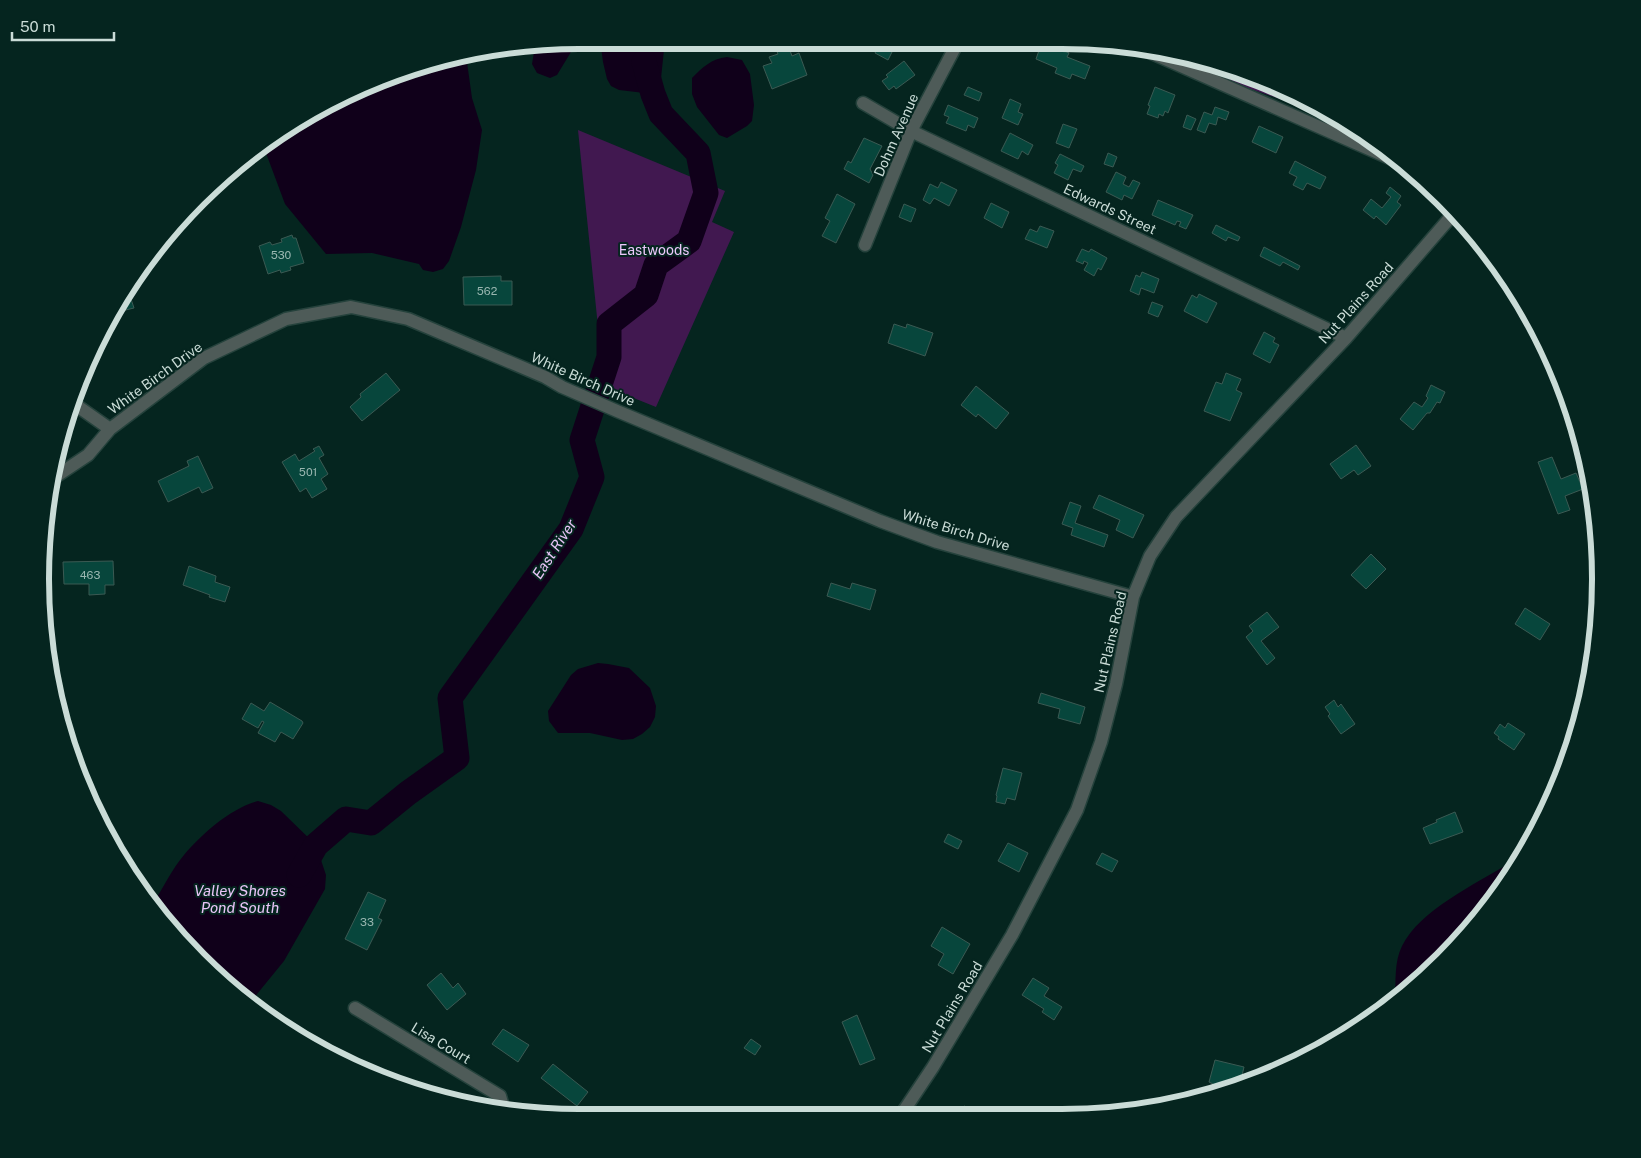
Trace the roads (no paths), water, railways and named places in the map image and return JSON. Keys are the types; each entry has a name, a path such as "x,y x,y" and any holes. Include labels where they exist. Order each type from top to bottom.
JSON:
{"street":[{"name":"Dohm Avenue","path":"866,245 911,131 954,49"},
{"path":"1165,59 1378,153"},
{"name":"Edwards Street","path":"863,103 911,131 1346,338"},
{"name":"Nut Plains Road","path":"905,1109 933,1067 1012,935 1077,810 1101,742 1116,684 1133,597 1150,556 1176,517 1346,338 1450,218"},
{"name":"White Birch Drive","path":"59,475 88,455 110,429 204,358 286,319 351,308 408,319 545,377 562,387 617,411 880,521 937,542 1133,597"},
{"path":"78,406 110,429"},
{"name":"Lisa Court","path":"355,1008 500,1096 502,1104"}],"water":[{"path":"571,49 571,52 557,75 550,78 537,73 532,64 534,51"},
{"path":"601,49 664,49 660,88 653,94 619,90 611,86 607,79"},
{"path":"727,57 742,60 750,74 754,105 752,121 727,138 719,135 697,107 692,94 692,78 712,62"},
{"path":"467,61 472,98 482,130 476,170 461,227 449,261 443,269 433,272 423,270 419,264 372,253 326,254 285,204 265,151 284,138 344,103 409,77"},
{"path":"598,663 629,668 650,688 656,706 655,717 650,727 633,739 622,740 590,733 558,733 549,721 548,711 571,675 578,669"},
{"name":"Valley Shores Pond South","path":"258,801 271,805 281,811 316,845 326,875 325,889 284,961 254,998 204,954 180,929 156,899 180,860 191,847 227,816"},
{"path":"1508,864 1483,902 1461,929 1412,978 1395,992 1399,952 1410,933 1421,921 1449,899"}],"waterway":[{"name":"East River","path":"299,875 316,845 346,819 371,823 408,793 457,758 450,698 571,529 592,477 582,440 609,357 609,324 646,295 656,265 689,241 706,193 698,153 661,114 644,62"}],"park label":[{"name":"Eastwoods","path":"654,250"}]}
